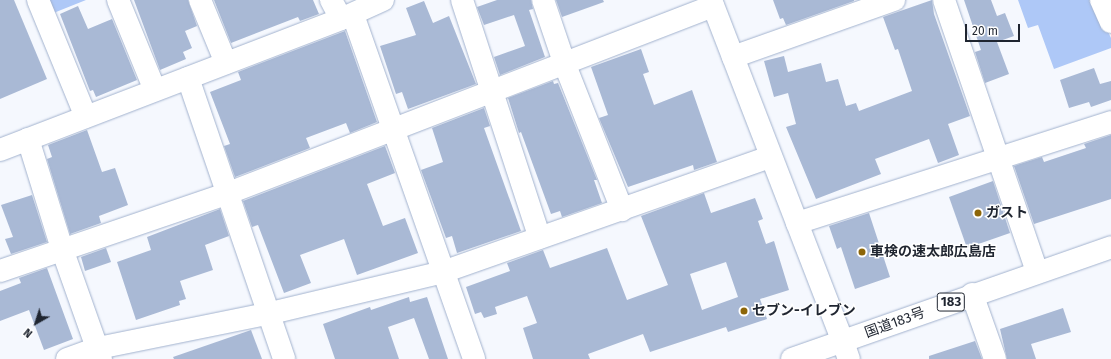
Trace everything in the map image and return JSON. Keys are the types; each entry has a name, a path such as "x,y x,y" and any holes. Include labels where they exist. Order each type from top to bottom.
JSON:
{"main road":[{"path":"38,0 86,117"},
{"path":"118,0 155,90"},
{"path":"200,0 226,64"},
{"path":"330,0 347,17 392,128 474,359"},
{"path":"0,150 347,17 383,0"},
{"path":"462,0 490,91 540,238"},
{"path":"543,0 565,65 622,210"},
{"path":"733,57 894,0"},
{"path":"944,0 996,159 1037,272"},
{"path":"1101,0 1111,22"},
{"path":"0,271 226,194 392,128 490,91 565,65 712,3 770,157 846,350"},
{"path":"188,78 226,194 284,359"},
{"path":"797,223 1111,122"},
{"path":"28,139 62,249 100,354"},
{"path":"67,359 100,354 443,272 770,157"},
{"name":"国道183号","path":"792,359 846,350 972,294 1111,246"},
{"path":"972,294 995,359"}],"shaded area":[{"path":"45,0 86,0 51,14"},
{"path":"1018,0 1093,0 1111,38 1111,48 1054,69 1038,25 1028,28"}],"building":[{"path":"0,0 14,0 47,79 0,99"},
{"path":"134,0 188,0 197,26 185,31 192,48 183,52 186,59 160,70"},
{"path":"214,0 313,0 319,14 300,21 298,17 231,43"},
{"path":"497,0 531,0 533,9 529,10 545,57 500,75 494,57 525,46 514,15 484,25 477,7"},
{"path":"556,0 603,0 604,2 562,17"},
{"path":"773,0 854,1 786,25 783,18 780,19"},
{"path":"932,0 934,14 970,116 948,124 959,155 938,163 929,139 875,159 881,174 816,199 786,127 796,124 788,93 774,97 764,61 784,56 788,72 821,63 826,82 838,79 846,106 856,103 859,111 912,91 898,49 895,50 883,17"},
{"path":"964,0 991,0 997,16 1005,13 1014,36 997,42 1009,74 985,83 975,52 981,50"},
{"path":"424,1 433,23 449,16 476,84 408,109 402,92 396,94 380,46 416,35 406,8"},
{"path":"78,6 88,29 112,19 137,80 96,97 93,90 90,91 60,14"},
{"path":"345,31 377,122 350,133 346,123 306,138 310,148 235,177 224,146 230,144 210,92 241,80 238,72"},
{"path":"641,49 649,72 643,74 654,105 692,90 717,162 694,170 693,165 628,187 599,118 608,115 591,67"},
{"path":"1094,68 1100,84 1111,81 1111,100 1091,107 1089,102 1069,108 1060,80"},
{"path":"553,81 554,84 558,83 597,180 594,180 602,203 562,217 560,211 551,214 521,132 519,133 508,98"},
{"path":"484,108 490,126 484,128 521,231 457,253 452,236 446,238 421,170 443,162 432,128"},
{"path":"87,130 102,172 115,168 128,205 99,216 101,223 70,234 47,159 52,157 48,145"},
{"path":"1111,135 1111,199 1034,224 1014,166 1042,157 1044,162 1086,148 1084,144"},
{"path":"385,146 395,173 367,184 383,226 405,218 418,253 357,275 344,239 300,255 311,283 284,293 258,225 252,227 243,201"},
{"path":"993,181 1010,233 967,248 949,197"},
{"path":"704,193 711,213 755,198 763,219 758,221 766,244 774,241 789,290 760,299 767,319 728,332 726,327 650,352 643,334 588,354 590,359 533,359 523,328 537,323 527,296 495,307 497,314 484,318 481,312 475,314 466,287 510,271 507,263 543,250 550,268 607,248 627,300 668,285 641,216","holes":["726,262 738,297 702,310 690,274"]},
{"path":"32,195 47,242 11,254 5,239 13,237 1,205"},
{"path":"220,209 229,236 205,245 213,270 180,281 186,299 179,301 180,305 136,320 117,262 151,250 147,237"},
{"path":"869,213 890,277 855,289 841,247 837,249 829,226"},
{"path":"106,248 111,262 85,271 81,257"},
{"path":"47,268 73,339 44,350 29,310 0,321 0,291 21,283 19,278"},
{"path":"409,297 410,302 427,297 448,359 429,359 414,318 388,327 399,359 335,359 323,324 370,307 371,310"},
{"path":"1063,308 1071,332 1031,344 1036,359 1007,359 1000,329"},
{"path":"251,330 262,359 174,359 173,357"},
{"path":"975,341 982,359 929,359 929,356"}],"place":[{"name":"ガスト","path":"978,213"},
{"name":"車検の速太郎広島店","path":"862,252"},
{"name":"セブン-イレブン","path":"744,311"}]}
